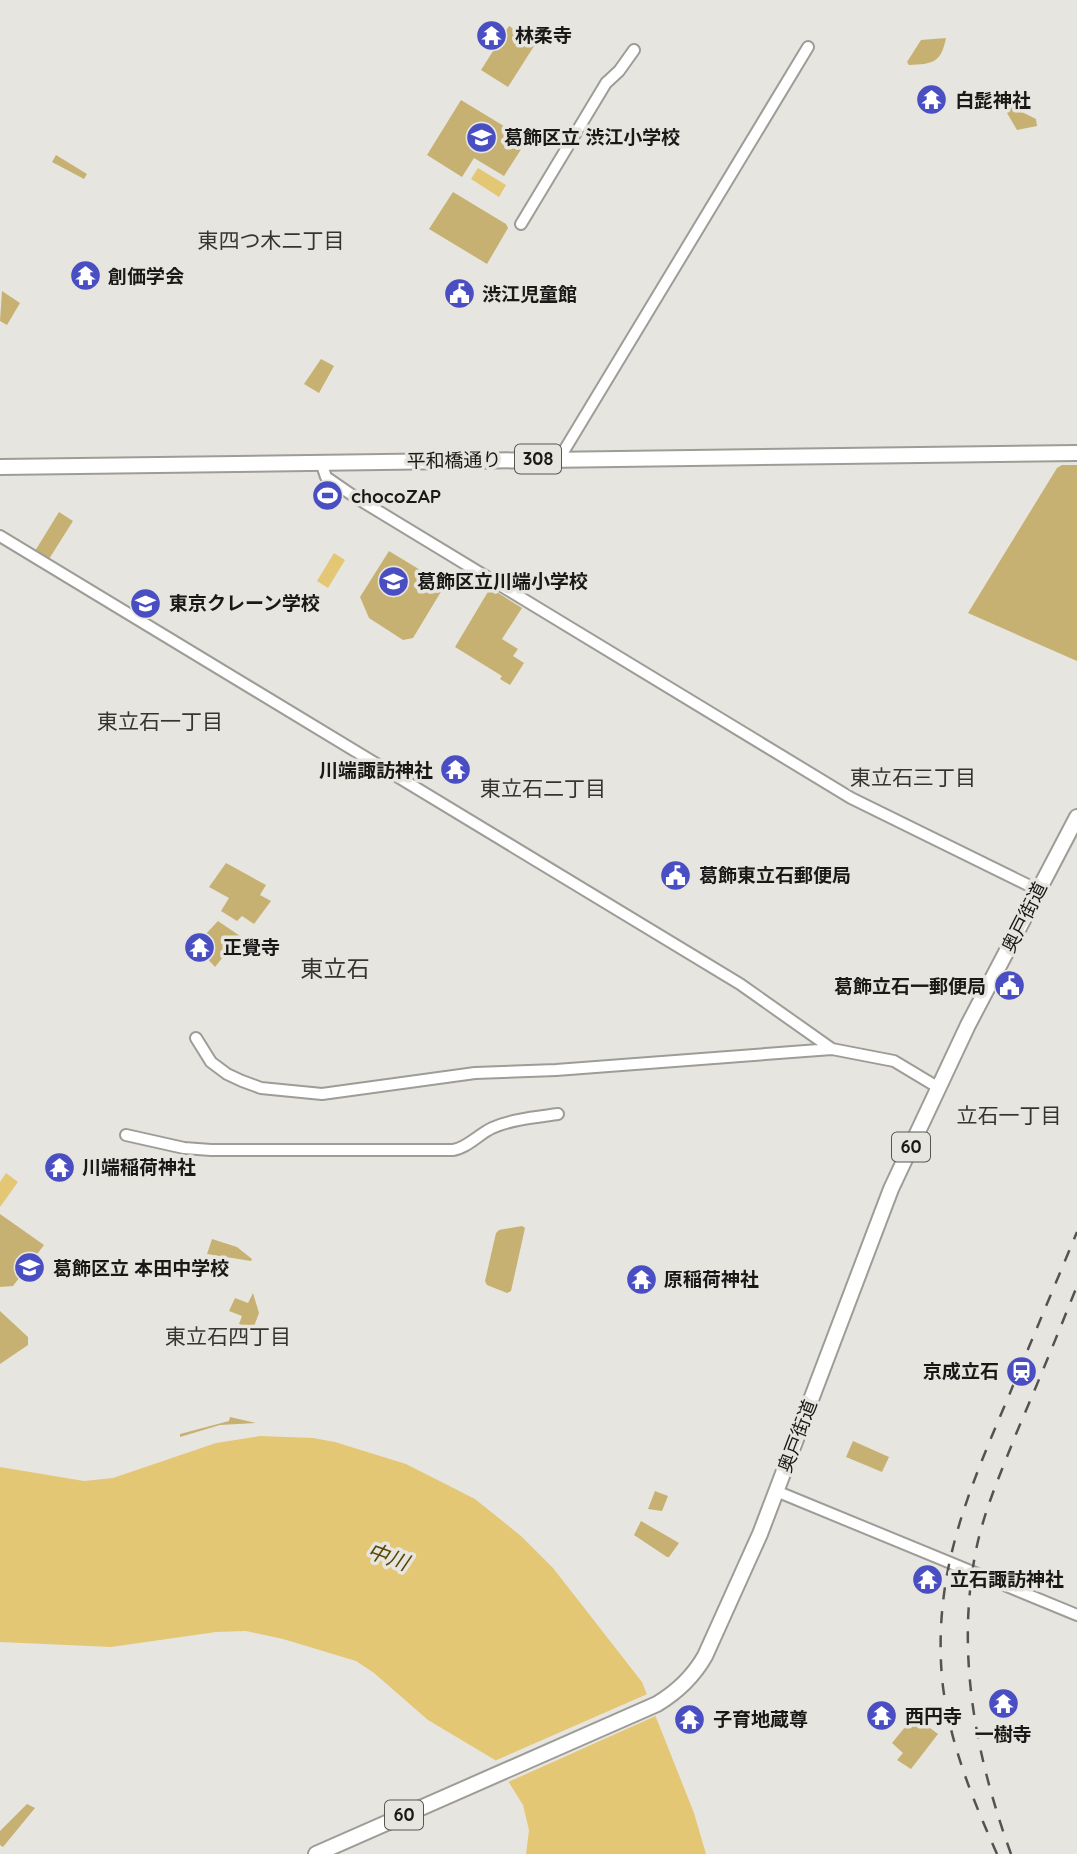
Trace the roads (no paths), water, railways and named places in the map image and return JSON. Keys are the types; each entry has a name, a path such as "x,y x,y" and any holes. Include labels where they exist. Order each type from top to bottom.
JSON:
{"main road":[{"name":"平和橋通り","path":"0,467 1077,453"},
{"name":"奥戸街道","path":"317,1854 657,1704 684,1684 705,1656 776,1491 887,1201 968,1025 1077,817"}],"street":[{"path":"559,459 808,47"},
{"path":"521,224 606,83 619,71 634,50"},
{"path":"321,462 326,477 355,497 851,798 1038,890"},
{"path":"0,536 740,984 832,1049"},
{"path":"196,1038 211,1062 234,1077 261,1088 322,1094 475,1073 556,1070 832,1049 894,1061 939,1088"},
{"path":"126,1135 184,1148 211,1150 453,1150 460,1149 494,1128 558,1114"},
{"path":"776,1491 1077,1615"}],"water":[{"path":"478,168 506,185 499,197 471,179"},
{"path":"334,553 345,560 328,588 317,581"},
{"path":"6,1173 18,1182 0,1207 0,1182"},
{"name":"中川","path":"260,1436 313,1438 335,1442 406,1464 475,1499 521,1536 553,1568 642,1682 694,1813 706,1854 526,1854 529,1830 523,1805 495,1760 428,1720 374,1673 356,1661 283,1639 246,1631 216,1632 111,1647 0,1642 0,1467 84,1481 113,1478 216,1443"}],"railway":[{"path":"997,1854 955,1746 945,1701 941,1639 943,1602 957,1531 968,1497 1077,1232"},
{"path":"1011,1854 988,1783 973,1710 969,1673 969,1598 977,1545 992,1496 1077,1286"}],"place":[{"name":"林柔寺","path":"492,35"},
{"name":"白髭神社","path":"932,100"},
{"name":"葛飾区立 渋江小学校","path":"481,137"},
{"name":"創価学会","path":"85,276"},
{"name":"渋江児童館","path":"459,294"},
{"name":"chocoZAP","path":"328,496"},
{"name":"葛飾区立川端小学校","path":"394,581"},
{"name":"東京クレーン学校","path":"146,603"},
{"name":"川端諏訪神社","path":"456,770"},
{"name":"葛飾東立石郵便局","path":"676,875"},
{"name":"正覺寺","path":"200,947"},
{"name":"葛飾立石一郵便局","path":"1009,986"},
{"name":"川端稲荷神社","path":"59,1167"},
{"name":"葛飾区立 本田中学校","path":"30,1268"},
{"name":"原稲荷神社","path":"641,1279"},
{"name":"京成立石","path":"1022,1371"},
{"name":"立石諏訪神社","path":"927,1579"},
{"name":"一樹寺","path":"1003,1703"},
{"name":"西円寺","path":"882,1716"},
{"name":"子育地蔵尊","path":"690,1719"}],"district":[{"name":"東四つ木二丁目","path":"271,241"},
{"name":"東立石一丁目","path":"160,722"},
{"name":"東立石三丁目","path":"913,778"},
{"name":"東立石二丁目","path":"543,789"},
{"name":"東立石","path":"335,969"},
{"name":"立石一丁目","path":"1009,1116"},
{"name":"東立石四丁目","path":"228,1337"}]}
